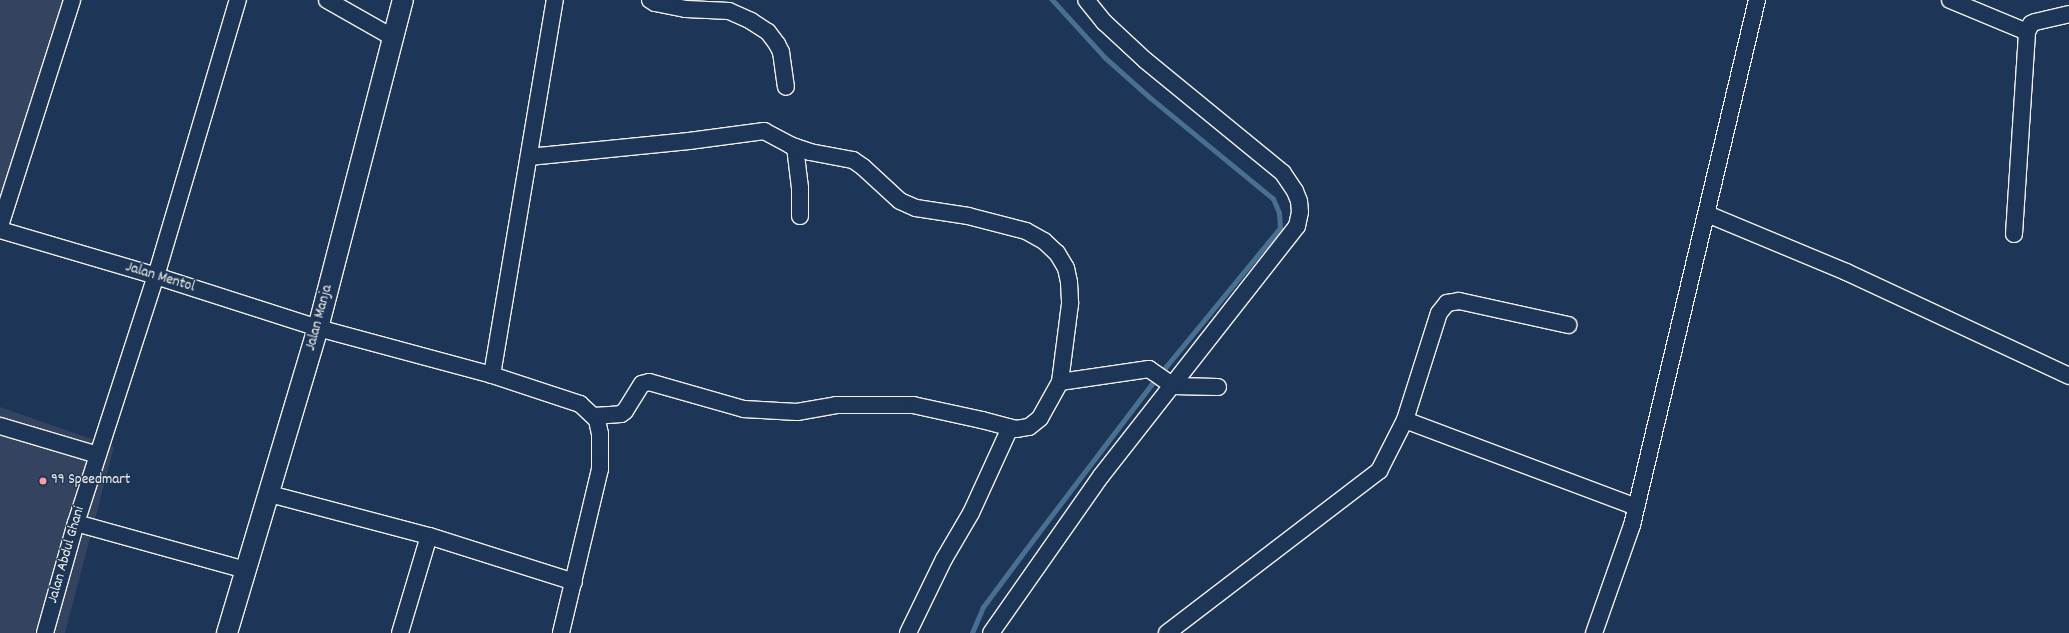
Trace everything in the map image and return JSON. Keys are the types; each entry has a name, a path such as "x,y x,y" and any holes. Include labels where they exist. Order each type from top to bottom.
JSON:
{"street":[{"path":"0,226 72,0"},
{"name":"Jalan Abdul Ghani","path":"45,633 76,523 156,276 238,0"},
{"path":"327,0 394,38"},
{"name":"Jalan Manja","path":"227,633 245,570 270,494 318,328 403,0"},
{"path":"492,375 555,0"},
{"path":"650,0 655,3 686,9 729,11 741,15 768,32 781,52 786,87"},
{"path":"991,633 1101,476 1170,383 1297,226 1300,212 1299,201 1283,173 1145,60 1104,22 1086,0"},
{"path":"1594,633 1632,525 1757,0"},
{"path":"1950,0 2027,32"},
{"path":"2014,234 2027,32 2031,24 2069,14"},
{"path":"529,157 689,141 764,131 795,147 810,152 853,160 863,167 900,201 916,208 968,216 1026,231 1044,241 1057,253 1066,268 1069,282 1070,304 1060,382 1040,418 1029,427 1016,430 982,420 913,405 836,405 797,412 744,409 649,382 642,384 621,414 594,416 597,420 600,434 600,469 561,633"},
{"path":"795,147 800,188 800,216"},
{"path":"1707,214 1846,272 2069,376"},
{"name":"Jalan Mentol","path":"0,230 156,276 318,328 492,375 580,404 594,416"},
{"path":"1167,633 1379,471 1405,420 1439,313 1447,303 1459,301 1568,325"},
{"path":"1060,382 1149,369 1170,383 1218,387"},
{"path":"1405,420 1636,507"},
{"path":"0,426 98,455"},
{"path":"908,633 944,559 971,513 1010,428"},
{"path":"270,494 429,536 574,582"},
{"path":"76,523 245,570"},
{"path":"400,633 429,536"}],"shaded area":[{"path":"0,0 66,0 0,206"},
{"path":"0,407 114,447 65,633 0,633"}],"waterway":[{"path":"972,633 983,607 1036,536 1151,385 1280,228 1279,213 1273,199 1150,98 1105,58 1052,0"}],"place":[{"name":"99 Speedmart","path":"43,481"}]}
